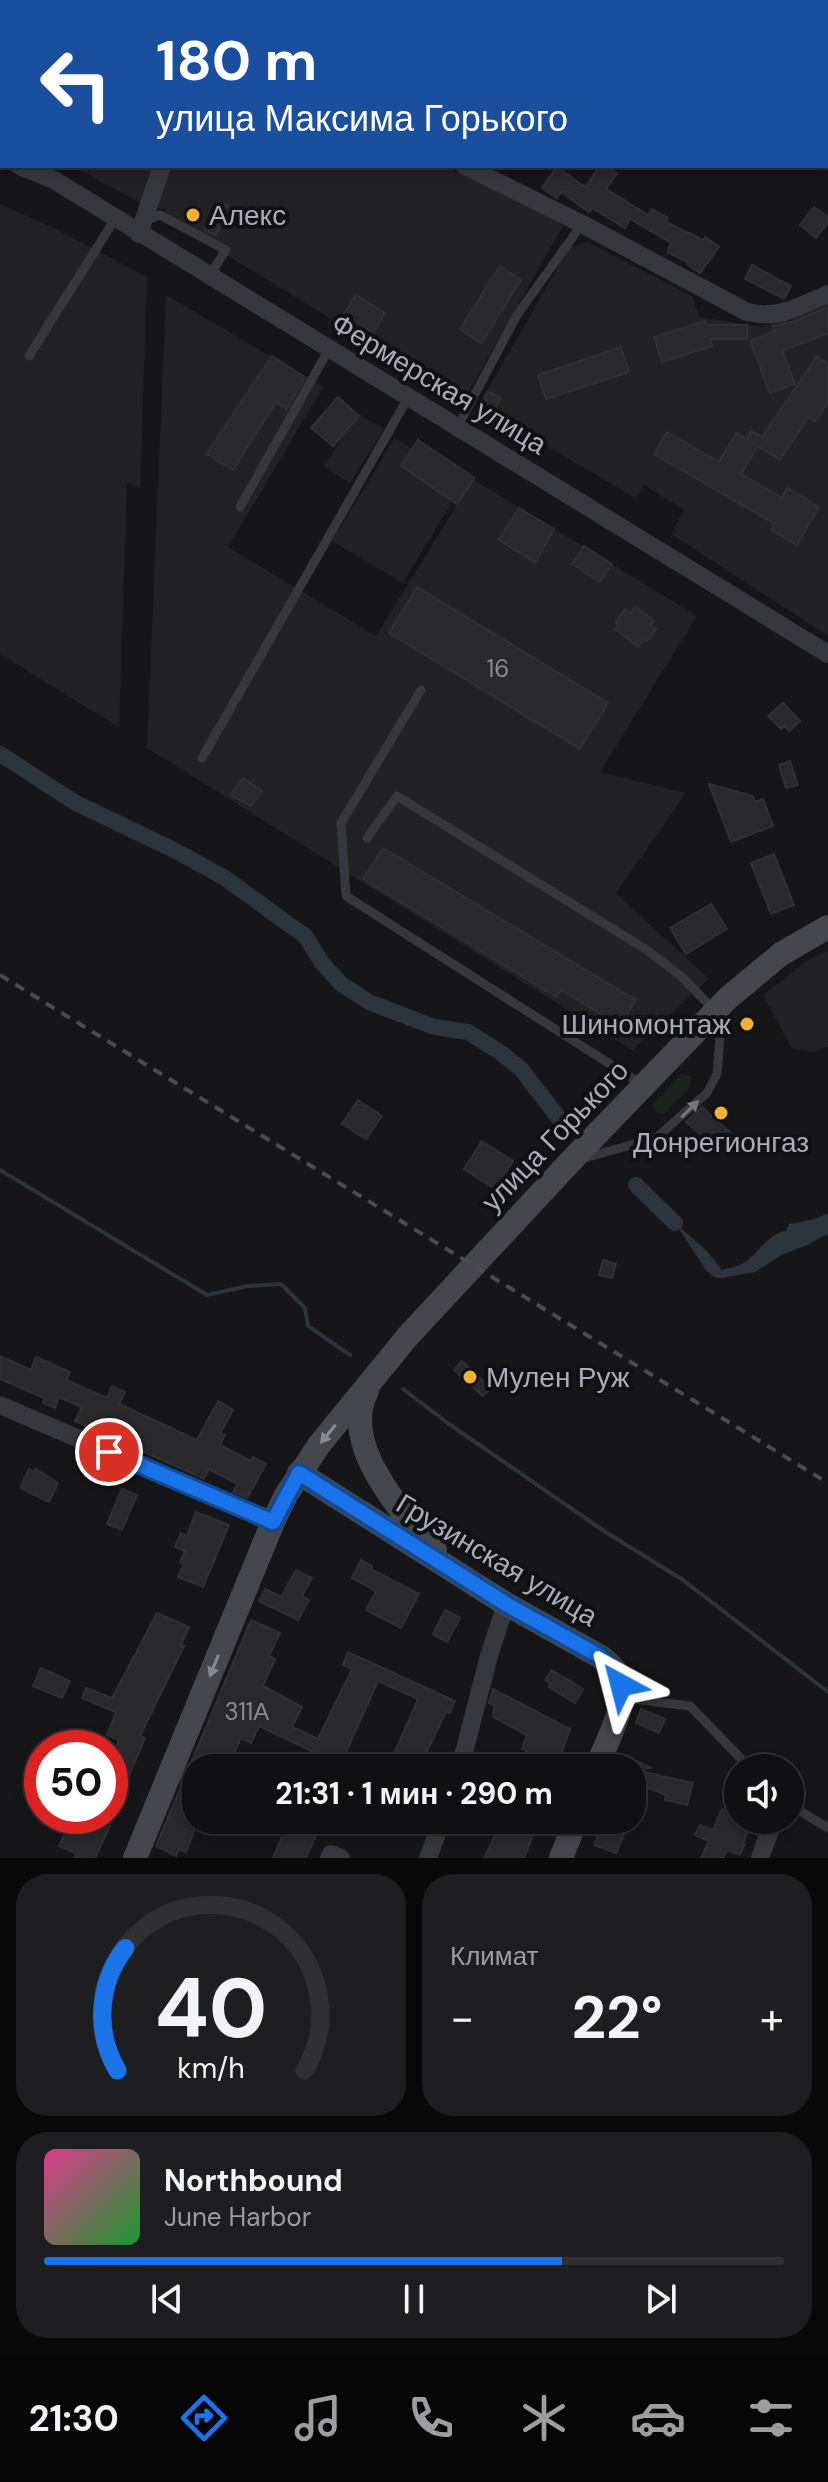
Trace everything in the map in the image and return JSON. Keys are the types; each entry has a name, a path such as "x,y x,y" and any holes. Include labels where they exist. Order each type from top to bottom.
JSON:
{"main road":[{"name":"улица Горького","path":"377,1373 431,1310 719,1008 757,971 828,927"},
{"path":"135,1858 273,1522 299,1473 377,1373"},
{"path":"377,1373 358,1416 365,1447 394,1501 439,1554 466,1578"},
{"name":"Грузинская улица","path":"299,1473 506,1604 601,1657 618,1674 621,1698"},
{"path":"601,1754 621,1698"},
{"path":"561,1858 570,1834"}],"street":[{"name":"Фермерская улица","path":"24,168 54,180 115,219 141,227 209,276 828,654"},
{"path":"141,227 161,168"},
{"path":"469,168 747,312 766,317 828,294"},
{"path":"0,1405 273,1522"},
{"path":"464,1754 506,1604"},
{"path":"428,1858 437,1834"},
{"path":"760,1858 769,1834"},
{"path":"329,1858 331,1854 341,1858"}],"lane":[{"path":"141,227 160,215 226,250 209,276"},
{"path":"29,356 115,219"},
{"path":"457,428 517,315 582,224"},
{"path":"240,507 329,349"},
{"path":"202,758 408,398"},
{"path":"421,690 341,823 346,896 644,1085"},
{"path":"367,838 397,796 647,950 719,1008 720,1056 717,1074 707,1093 656,1138 570,1162"},
{"path":"621,1698 690,1706 736,1754"},
{"path":"804,1813 828,1828"}],"shaded area":[{"path":"76,168 155,168 141,203"},
{"path":"164,168 449,168 564,224 464,400 210,245 163,220 167,209 147,208"},
{"path":"0,204 56,229 147,277 140,489 127,482 119,727 0,654"},
{"path":"587,242 692,296 699,317 763,327 770,324 769,320 828,300 828,636 671,534 684,510 644,485 636,498 478,406 569,248"},
{"path":"166,295 323,387 228,547 376,636 473,479 697,616 600,772 686,793 616,893 709,979 632,1050 147,748"},
{"path":"357,413 384,429 350,483 324,467"},
{"path":"395,438 465,481 403,583 332,541"},
{"path":"828,951 828,1047 814,1052 792,1049 763,995 808,960"},
{"path":"681,1074 691,1076 691,1086 664,1114 654,1112 652,1104"},
{"path":"828,1213 828,1234 781,1255 755,1272 722,1278 714,1277 706,1270 675,1223 707,1251 722,1270 748,1260 773,1236 786,1231 789,1224"}],"building":[{"path":"556,168 585,187 599,168 609,168 617,174 606,189 648,215 652,209 668,218 666,222 703,240 705,237 719,247 700,273 688,262 667,252 671,243 630,219 625,228 592,208 589,212 561,192 557,198 542,188"},
{"path":"220,202 231,208 215,236 204,230"},
{"path":"814,207 828,217 828,222 816,238 800,225"},
{"path":"752,265 791,286 784,299 745,279"},
{"path":"500,266 521,280 481,343 460,329"},
{"path":"356,295 385,313 373,333 344,314"},
{"path":"828,307 828,333 782,351 795,384 770,393 750,341 775,331 773,326 793,322"},
{"path":"705,321 706,325 747,325 747,339 710,339 712,346 662,362 654,337"},
{"path":"621,347 629,372 546,399 538,375"},
{"path":"272,356 305,377 287,409 276,402 233,470 207,454"},
{"path":"817,356 828,364 828,402 815,421 809,417 780,460 758,446 741,474 782,498 787,488 819,507 797,545 771,530 775,524 654,454 667,432 719,462 736,433 747,439 751,431 762,437"},
{"path":"488,391 501,398 492,413 480,405"},
{"path":"338,397 359,416 333,446 311,428"},
{"path":"418,440 475,478 457,504 401,466"},
{"path":"519,508 554,529 535,562 499,540"},
{"path":"584,546 612,564 600,582 572,564"},
{"path":"417,587 608,703 580,749 389,633"},
{"path":"636,607 654,621 650,625 656,629 638,647 615,629 625,609 631,613"},
{"path":"783,703 800,721 789,731 784,726 781,729 768,716"},
{"path":"790,761 798,785 786,788 779,765"},
{"path":"243,778 262,791 251,806 230,795"},
{"path":"709,784 753,796 755,802 763,799 773,826 731,842"},
{"path":"383,848 636,1000 620,1026 561,990 556,997 363,879"},
{"path":"774,854 794,905 771,914 751,863"},
{"path":"711,904 727,929 686,954 670,928"},
{"path":"358,1100 382,1116 366,1139 342,1124"},
{"path":"702,1107 737,1139 722,1154 686,1122"},
{"path":"482,1141 513,1161 495,1189 464,1169"},
{"path":"603,1260 616,1264 612,1278 599,1275"},
{"path":"0,1356 31,1370 36,1357 70,1372 66,1380 107,1398 112,1386 125,1392 119,1404 197,1440 218,1401 233,1410 220,1433 225,1435 220,1445 251,1461 253,1457 266,1464 247,1498 233,1492 238,1484 209,1469 204,1479 75,1421 82,1407 59,1397 55,1408 43,1403 44,1398 0,1379"},
{"name":"Мулен Руж","path":"462,1361 491,1388 483,1396 454,1370"},
{"path":"29,1469 35,1472 36,1469 58,1483 49,1502 20,1488"},
{"path":"122,1489 137,1495 122,1530 107,1524"},
{"path":"196,1512 229,1525 203,1587 178,1577 184,1564 180,1562 185,1551 175,1547 181,1533 187,1536"},
{"path":"361,1560 372,1566 371,1569 419,1594 401,1628 366,1610 376,1591 352,1578"},
{"path":"296,1570 312,1578 302,1596 309,1600 298,1620 259,1601 265,1589 281,1597"},
{"path":"445,1610 460,1618 447,1642 433,1634"},
{"path":"157,1613 189,1627 181,1645 184,1646 140,1736 145,1738 128,1778 128,1730 109,1730 116,1712 82,1698 86,1688 112,1698"},
{"path":"251,1620 280,1633 269,1656 275,1659 263,1686 302,1707 292,1727 318,1739 352,1669 343,1665 348,1652 455,1701 450,1713 446,1712 426,1754 394,1754 418,1699 378,1681 345,1754 311,1754 312,1751 259,1726 251,1743 241,1738 234,1754 195,1754"},
{"path":"41,1668 70,1681 62,1698 33,1686"},
{"path":"552,1670 583,1689 575,1703 549,1687 551,1684 545,1680"},
{"path":"493,1689 570,1729 561,1754 526,1754 527,1751 522,1749 527,1735 493,1717 494,1705 489,1703"},
{"path":"641,1709 665,1719 659,1733 636,1723"},
{"path":"646,1772 693,1783 687,1805 665,1800 666,1795 646,1787"},
{"path":"182,1784 182,1834 193,1834 186,1852 179,1849 176,1856 156,1846"},
{"path":"724,1810 724,1834 747,1834 740,1855 727,1850 723,1858 701,1858 709,1841 695,1835 700,1825 713,1830"},
{"path":"65,1834 106,1834 95,1858 74,1858 76,1853 59,1846"},
{"path":"283,1834 317,1834 306,1858 273,1858"},
{"path":"496,1834 534,1834 524,1858 484,1858"},
{"path":"599,1834 624,1834 616,1853 594,1845"}],"waterway":[{"path":"0,754 76,803 225,878 305,936 322,963 341,984 369,1002 434,1027 468,1032 501,1053 521,1069 565,1126"},
{"path":"0,1170 207,1295 248,1286 281,1284 305,1308 308,1326 350,1355"},
{"path":"636,1185 675,1223"},
{"path":"403,1389 604,1531 683,1580 828,1692"}],"railway":[{"path":"0,975 828,1483"}],"place":[{"name":"Алекс","path":"193,215"},
{"name":"Шиномонтаж","path":"747,1024"},
{"name":"Донрегионгаз","path":"721,1113"},
{"name":"Мулен Руж","path":"470,1377"}],"route":[{"path":"109,1452 273,1522 299,1473 506,1604 601,1657 618,1674 621,1685"}]}
